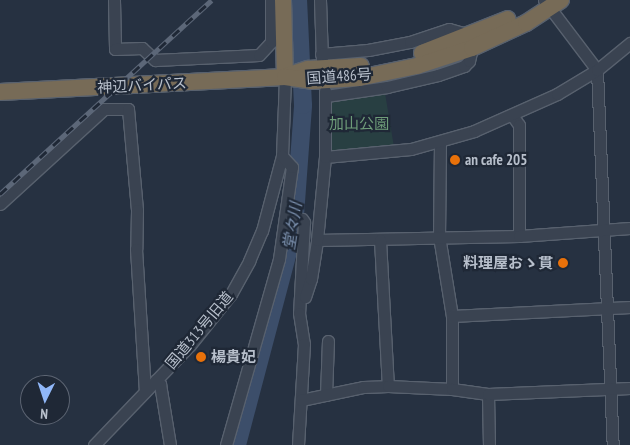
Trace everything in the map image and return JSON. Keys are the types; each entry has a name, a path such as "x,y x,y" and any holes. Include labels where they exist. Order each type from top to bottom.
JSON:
{"highway":[{"path":"283,0 299,76"},
{"name":"国道486号","path":"299,76 359,78 417,66 472,42 550,2"},
{"name":"神辺バイパス","path":"0,92 299,76"}],"street":[{"path":"114,0 115,49 142,48 155,60 259,56 271,42 271,0"},
{"path":"299,313 311,279 317,240 325,157 325,93 387,87 438,75 464,66 469,61 472,42 449,30 410,42 321,56 320,0"},
{"path":"550,2 597,70 605,309 613,445"},
{"path":"325,157 411,149 440,142 512,115 557,94 597,70 630,43"},
{"name":"国道313号旧道","path":"94,445 190,345 231,294 262,231 282,156 299,76"},
{"path":"0,204 104,109 128,109 137,210 136,250 145,392"},
{"path":"512,115 519,125 520,236"},
{"path":"440,142 439,236 452,316 452,389"},
{"path":"226,445 279,259 292,167 282,156"},
{"path":"286,217 302,219 304,222 299,313 304,344 298,445"},
{"path":"317,240 380,240 439,236 520,236 630,228"},
{"path":"380,240 388,386"},
{"path":"452,316 630,308"},
{"path":"326,394 328,341"},
{"path":"156,380 160,384 170,445"},
{"path":"301,400 326,394 388,386 452,389 488,394 630,388"},
{"path":"488,394 489,445"}],"green space":[{"name":"加山公園","path":"385,93 394,147 335,154 327,148 328,104 333,99"}],"waterway":[{"name":"堂々川","path":"237,445 294,229 303,105 298,0"}],"railway":[{"path":"0,194 212,0"}],"place":[{"name":"an cafe 205","path":"455,160"},
{"name":"料理屋おゝ貫","path":"563,263"},
{"name":"楊貴妃","path":"201,357"}]}
